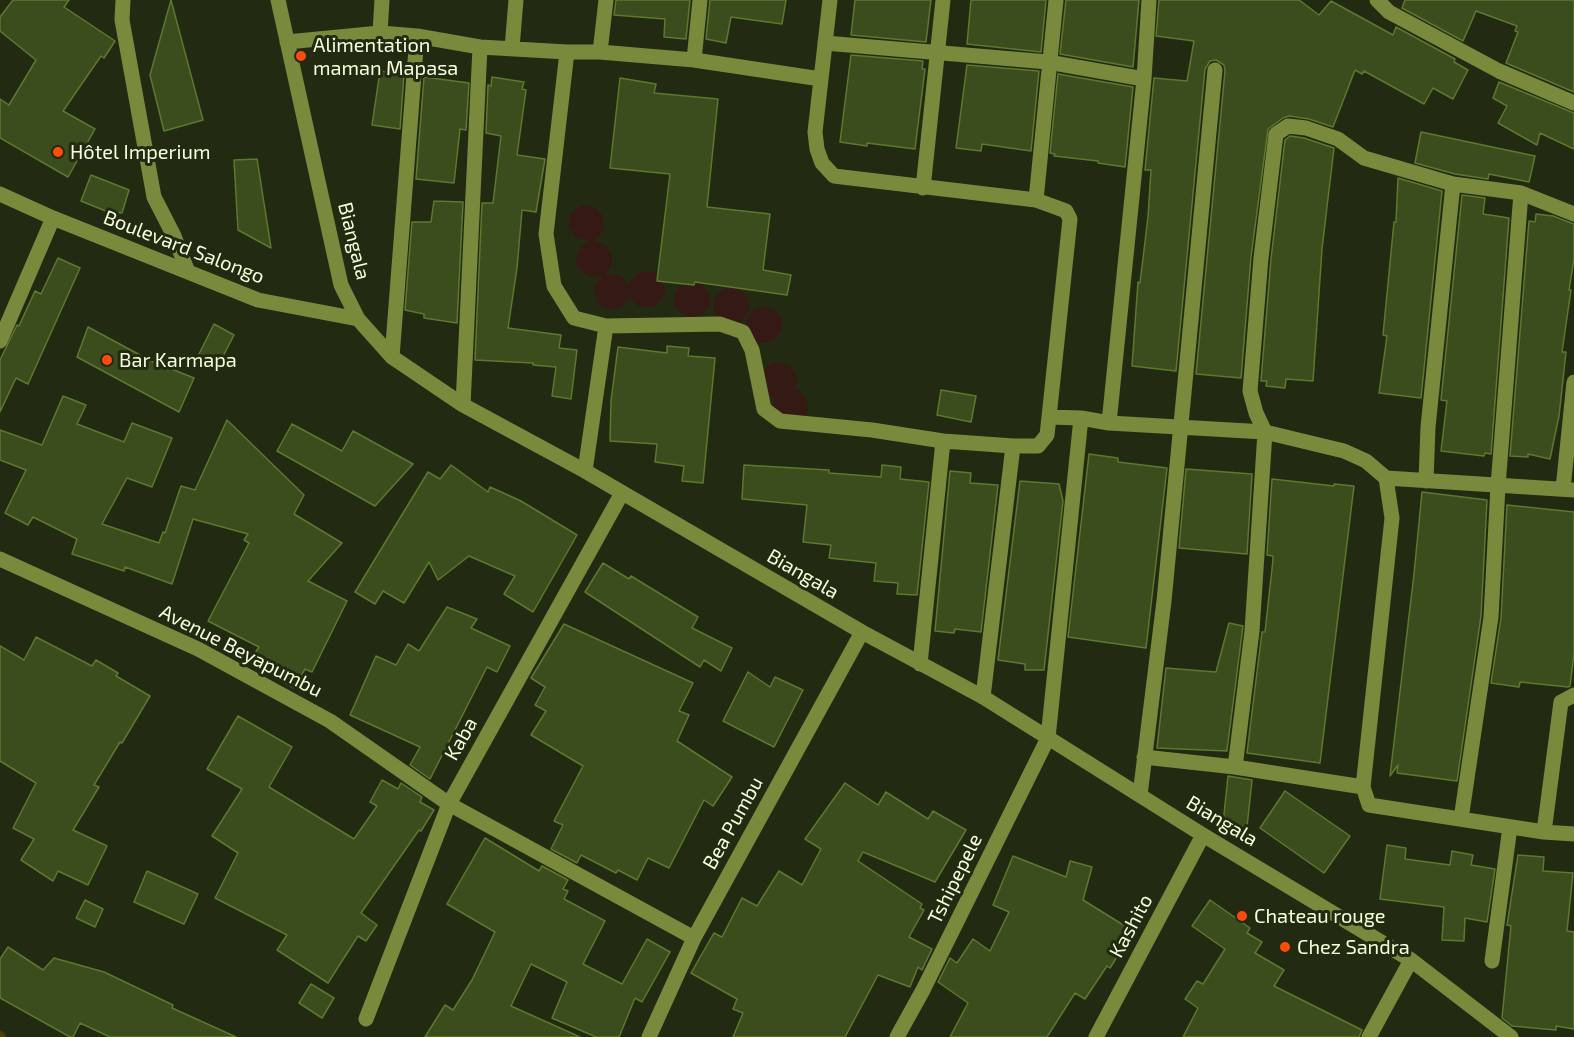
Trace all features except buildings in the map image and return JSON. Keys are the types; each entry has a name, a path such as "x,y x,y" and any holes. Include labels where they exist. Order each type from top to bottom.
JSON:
{"street":[{"path":"123,0 122,20 154,197 174,236 188,272"},
{"name":"Biangala","path":"279,0 341,285 358,319 392,357 463,405 585,471 862,632 983,697 1203,835 1411,960 1511,1037"},
{"path":"380,33 382,0"},
{"path":"512,48 516,0"},
{"path":"600,52 606,0"},
{"path":"694,60 700,0"},
{"path":"567,52 546,234 554,286 574,318 606,326 720,324 743,332 752,350 764,409 780,421 872,430 943,441 1038,446 1047,435 1070,219 1066,211 1036,200 834,176 822,163 815,132 830,0"},
{"path":"923,188 943,0"},
{"path":"1036,200 1056,0"},
{"path":"1109,423 1144,79 1149,0"},
{"path":"1377,0 1499,71 1574,103"},
{"path":"287,42 380,33 480,46 600,52 694,60 821,79"},
{"path":"392,357 417,36"},
{"path":"825,44 1048,62 1144,79"},
{"path":"463,405 480,46"},
{"path":"1140,795 1164,601 1215,70"},
{"path":"1235,767 1252,631 1264,432 1256,414 1250,390 1261,258 1276,134 1288,126 1306,128 1338,139 1364,158 1453,184 1521,193 1574,214"},
{"path":"1426,481 1428,427 1453,184"},
{"path":"1461,819 1491,617 1498,486 1521,193"},
{"name":"Boulevard Salongo","path":"0,194 53,218 258,300 358,319"},
{"path":"0,341 53,218"},
{"path":"585,471 606,326"},
{"path":"1049,417 1081,418 1109,423 1264,432 1344,451 1366,461 1386,478 1569,489 1574,382"},
{"path":"1048,738 1081,418"},
{"path":"920,664 943,441"},
{"path":"983,697 1013,446"},
{"path":"1386,478 1392,518 1363,787 1369,805 1544,832 1574,834"},
{"name":"Kaba","path":"366,1019 449,804 622,493"},
{"name":"Avenue Beyapumbu","path":"0,559 198,649 320,715 449,804 694,938"},
{"name":"Bea Pumbu","path":"649,1037 694,938 862,632"},
{"path":"1544,832 1561,702 1574,695"},
{"name":"Tshipepele","path":"897,1037 923,990 1048,738"},
{"path":"1144,757 1235,767 1363,787"},
{"path":"1492,961 1510,827"},
{"name":"Kashito","path":"1096,1037 1203,835"},
{"path":"1368,1037 1411,960"}],"shaded area":[{"path":"584,205 595,207 603,216 602,233 593,241 603,243 611,252 612,264 605,275 621,276 629,284 638,273 650,271 656,273 665,288 665,294 658,304 653,307 641,307 635,304 630,297 623,306 612,310 597,302 594,290 603,275 588,276 579,269 576,263 578,252 589,241 575,237 569,227 570,215 578,207"},
{"path":"692,281 705,286 710,299 705,312 692,317 679,312 674,299 679,286"},
{"path":"731,288 743,294 749,306 743,318 731,324 719,318 713,306 719,294"},
{"path":"764,307 777,312 782,325 777,338 764,343 751,338 746,325 751,312"},
{"path":"776,362 787,364 792,368 797,379 795,389 807,399 808,411 801,421 773,411 774,398 767,394 762,372 770,364"}],"place":[{"name":"Alimentation maman Mapasa","path":"301,56"},
{"name":"Hôtel Imperium","path":"58,152"},
{"name":"Bar Karmapa","path":"107,360"},
{"name":"Chateau rouge","path":"1242,916"},
{"name":"Chez Sandra","path":"1285,947"}]}
